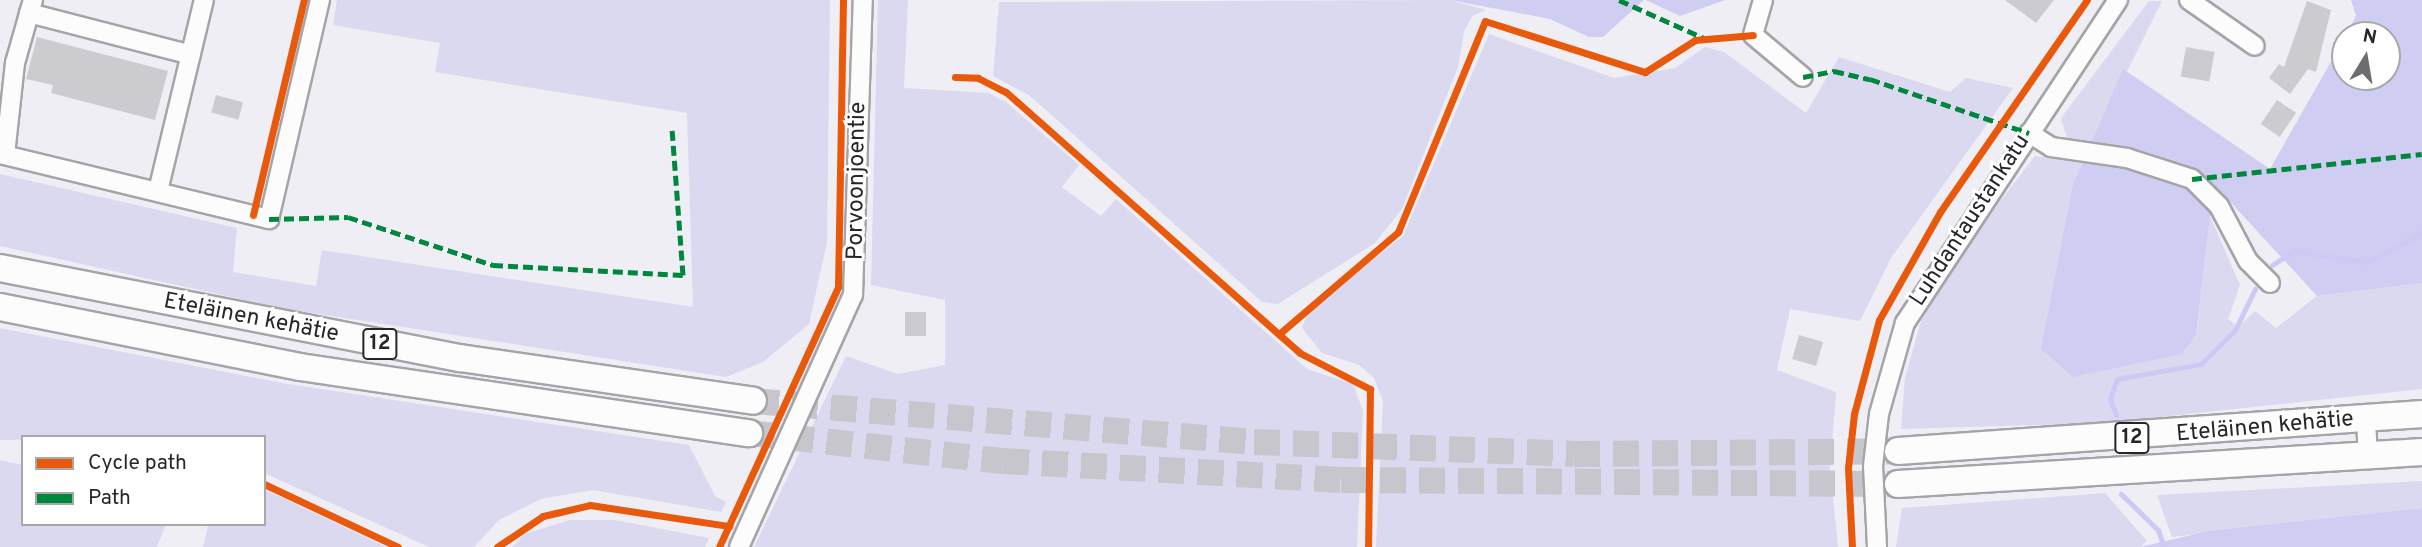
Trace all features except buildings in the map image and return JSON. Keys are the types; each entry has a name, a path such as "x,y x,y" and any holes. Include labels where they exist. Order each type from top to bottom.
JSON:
{"highway":[{"name":"Eteläinen kehätie","path":"3,268 460,358 753,401"},
{"name":"Eteläinen kehätie","path":"0,307 300,368 749,433"},
{"name":"Eteläinen kehätie","path":"1898,451 2366,420 2414,414"},
{"name":"Eteläinen kehätie","path":"1898,484 2415,453"}],"street":[{"path":"158,191 204,0"},
{"path":"191,55 31,6 15,63 3,155 269,219 320,0"},
{"name":"Porvoonjoentie","path":"739,547 853,295 863,0"},
{"path":"1763,0 1753,34 1759,46 1803,77"},
{"name":"Luhdantaustankatu","path":"1877,547 1873,466 1879,414 1905,323 2118,0"},
{"path":"2189,0 2255,46"},
{"path":"2029,133 2051,147 2127,158 2192,178 2218,206 2248,261 2270,282"},
{"path":"2366,420 2368,457"}],"shaded area":[{"path":"337,0 830,0 827,242 809,324 763,362 726,377 286,309 0,246 0,174 237,228 233,272 316,286 322,250 693,307 687,113 435,72 440,43 333,25"},
{"path":"878,0 908,0 904,88 989,93 1007,103 1079,165 1062,187 1101,216 1116,199 1307,369 1353,384 1363,411 1357,547 754,547 846,356 898,374 945,365 945,300 871,285"},
{"path":"1450,0 1486,10 1472,16 1464,32 1458,67 1402,209 1375,243 1278,304 1262,302 1029,95 993,76 999,2"},
{"path":"1450,0 1644,0 1603,37 1589,37 1550,19"},
{"path":"1646,0 1725,0 1680,16"},
{"path":"2351,0 2422,0 2422,283 2317,296 2223,194 2210,216 2196,334 2182,354 2073,377 2041,349 2073,185 2123,69 2270,169 2331,62 2331,91 2401,91 2401,21 2353,21 2356,16"},
{"path":"2149,1 2162,1 2092,142 2068,142 2061,118"},
{"path":"1489,34 1614,78 1675,68 1705,47 1724,52 1806,113 1839,57 1950,92 1966,78 2013,88 1891,258 1860,321 1790,309 1777,370 1836,392 1830,469 1838,547 1376,547 1383,401 1374,378 1359,365 1322,353 1302,328 1309,309 1403,236"},
{"path":"2035,156 2083,163 2041,349 2196,334 2210,216 2240,285 2228,319 2238,327 2255,311 2276,328 2317,296 2422,283 2422,389 2104,423 1901,429 1905,378 1921,321 1958,256"},
{"path":"0,328 282,383 689,445 715,496 726,502 721,512 593,490 541,499 499,520 474,547 429,547 266,474 266,435 21,435 21,440 0,440"},
{"path":"0,460 21,465 21,526 165,526 157,547 0,547"},
{"path":"2422,481 2422,508 2172,537 2157,495"},
{"path":"266,491 386,547 203,547 208,527 266,526"},
{"path":"2105,493 2147,541 2140,547 1896,547 1902,508"},
{"path":"2422,508 2422,547 2140,547 2209,531"},
{"path":"570,520 615,520 709,538 705,547 512,547 525,534"}],"waterway":[{"path":"2272,265 2294,251 2367,262 2422,232"},
{"path":"2116,415 2110,399 2117,379 2201,364 2235,330 2255,289"},
{"path":"2121,494 2158,530 2164,547"}],"tunnel":[{"path":"753,401 1254,442 1574,454 1898,451"},
{"path":"749,433 1003,461 1341,480 1898,484"}],"marked path":[{"path":"1619,0 1704,38"},
{"path":"1803,77 1834,71 1870,79 2029,133"},
{"path":"269,219 348,217 493,265 683,275 672,128"},
{"path":"2192,179 2422,154"}],"cycle path":[{"path":"253,215 304,0"},
{"path":"719,547 838,287 843,0"},
{"path":"1852,547 1848,468 1854,414 1879,320 1940,212 2087,0"},
{"path":"1279,334 1398,232 1485,21 1645,72 1695,40 1753,35"},
{"path":"955,77 978,78 1006,92 1300,353 1370,389 1368,547"},
{"path":"266,485 398,547"},
{"path":"497,547 543,516 590,505 729,526"}]}
